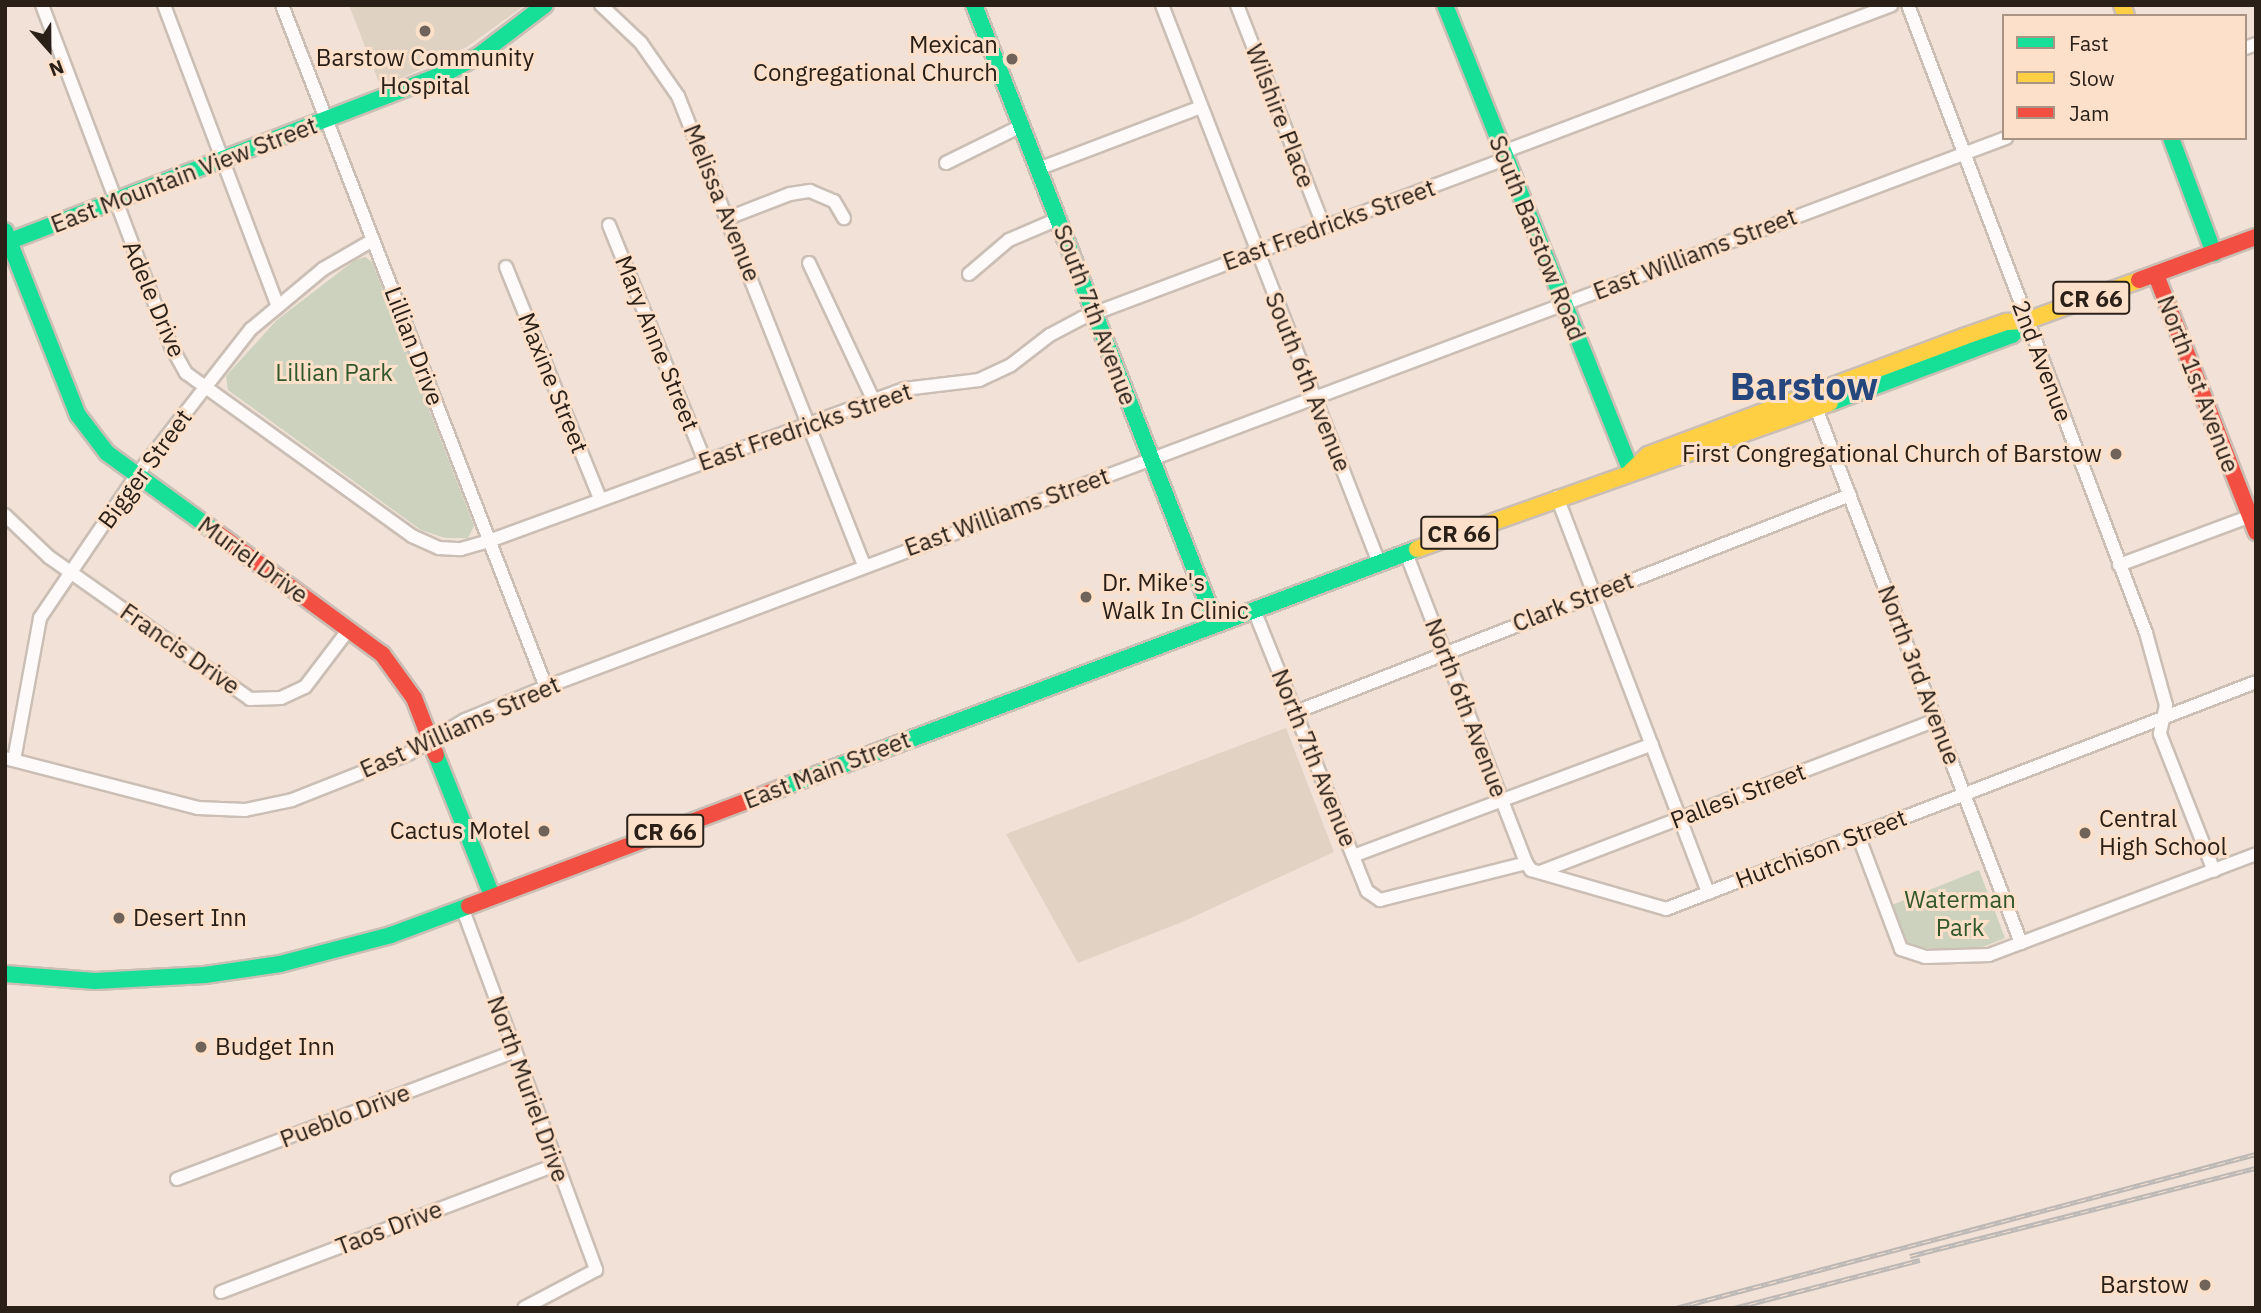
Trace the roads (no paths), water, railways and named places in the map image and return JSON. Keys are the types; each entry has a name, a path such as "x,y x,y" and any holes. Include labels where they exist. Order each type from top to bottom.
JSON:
{"main road":[{"name":"East Mountain View Street","path":"7,239 223,160 456,68 545,5"},
{"name":"South 7th Avenue","path":"974,5 1216,624"},
{"name":"South Barstow Road","path":"1445,5 1631,471"},
{"path":"2172,140 2214,253"},
{"name":"CR 66","path":"2156,275 2256,237"},
{"name":"Muriel Drive","path":"7,239 78,415 107,453 383,654 400,676 431,742 492,896"},
{"name":"East Main Street","path":"1631,471 1661,450 2006,322 2026,321 2156,275"},
{"name":"North 1st Avenue","path":"2156,275 2251,514"},
{"name":"East Main Street","path":"5,974 150,979 264,967 391,935 1557,497 1631,471 1653,469 2012,335 2026,321"}],"street":[{"name":"Adele Drive","path":"42,5 114,201 171,346 186,373 412,536 439,548 461,549 489,541"},
{"path":"164,5 278,306"},
{"name":"Lillian Drive","path":"282,5 546,687"},
{"name":"Melissa Avenue","path":"601,5 661,67 728,218 864,565"},
{"name":"South 6th Avenue","path":"1162,5 1255,252 1379,563"},
{"name":"Wilshire Place","path":"1237,5 1324,227"},
{"name":"East Fredricks Street","path":"489,541 873,399 904,389 979,380 1019,360 1049,335 1094,314 1891,5"},
{"name":"2nd Avenue","path":"1908,5 2149,645 2166,705 2160,734 2214,871"},
{"path":"1038,169 1202,107"},
{"path":"946,163 1021,126"},
{"name":"East Williams Street","path":"10,759 198,808 245,810 292,800 431,742 465,720 546,687 864,565 2002,140"},
{"path":"728,218 790,194 810,191 834,201 844,218"},
{"path":"969,274 1009,240 1058,219"},
{"name":"Mary Anne Street","path":"609,225 705,461"},
{"name":"Bigger Street","path":"10,759 40,618 136,476 248,332 323,269 373,240"},
{"path":"809,263 873,399"},
{"name":"Maxine Street","path":"506,267 600,499"},
{"name":"North 3rd Avenue","path":"1816,408 2021,943"},
{"name":"Clark Street","path":"1296,712 1444,651 1850,495"},
{"path":"1557,497 1708,893"},
{"path":"2119,565 2251,514"},
{"name":"Francis Drive","path":"5,515 48,557 250,699 281,698 305,687 349,629"},
{"name":"North 6th Avenue","path":"1406,553 1526,863"},
{"name":"North 7th Avenue","path":"1254,610 1367,891 1380,900 1526,863"},
{"name":"Hutchison Street","path":"1526,863 1539,872 1666,909 2256,682"},
{"name":"Pallesi Street","path":"1539,872 1936,720"},
{"path":"1353,856 1652,744"},
{"path":"1858,835 1902,949 1925,957 1989,955 2256,854"},
{"name":"North Muriel Drive","path":"462,907 513,1052 596,1270 524,1308"},
{"name":"Pueblo Drive","path":"177,1180 513,1052"},
{"name":"Taos Drive","path":"221,1292 556,1166"}],"railway":[{"path":"1676,1308 2256,1154"},
{"path":"1910,1256 2256,1168"},
{"path":"1734,1308 1920,1260"}],"place":[{"name":"Barstow Community Hospital","path":"425,31"},
{"name":"Mexican Congregational Church","path":"1012,59"},
{"name":"First Congregational Church of Barstow","path":"2116,454"},
{"name":"Dr. Mike's Walk In Clinic","path":"1086,597"},
{"name":"Cactus Motel","path":"544,831"},
{"name":"Central High School","path":"2085,833"},
{"name":"Desert Inn","path":"119,918"},
{"name":"Budget Inn","path":"201,1047"},
{"name":"Barstow","path":"2205,1285"}],"district":[{"name":"Barstow","path":"1804,386"}],"park label":[{"name":"Lillian Park","path":"334,373"},
{"name":"Waterman Park","path":"1960,914"}]}
